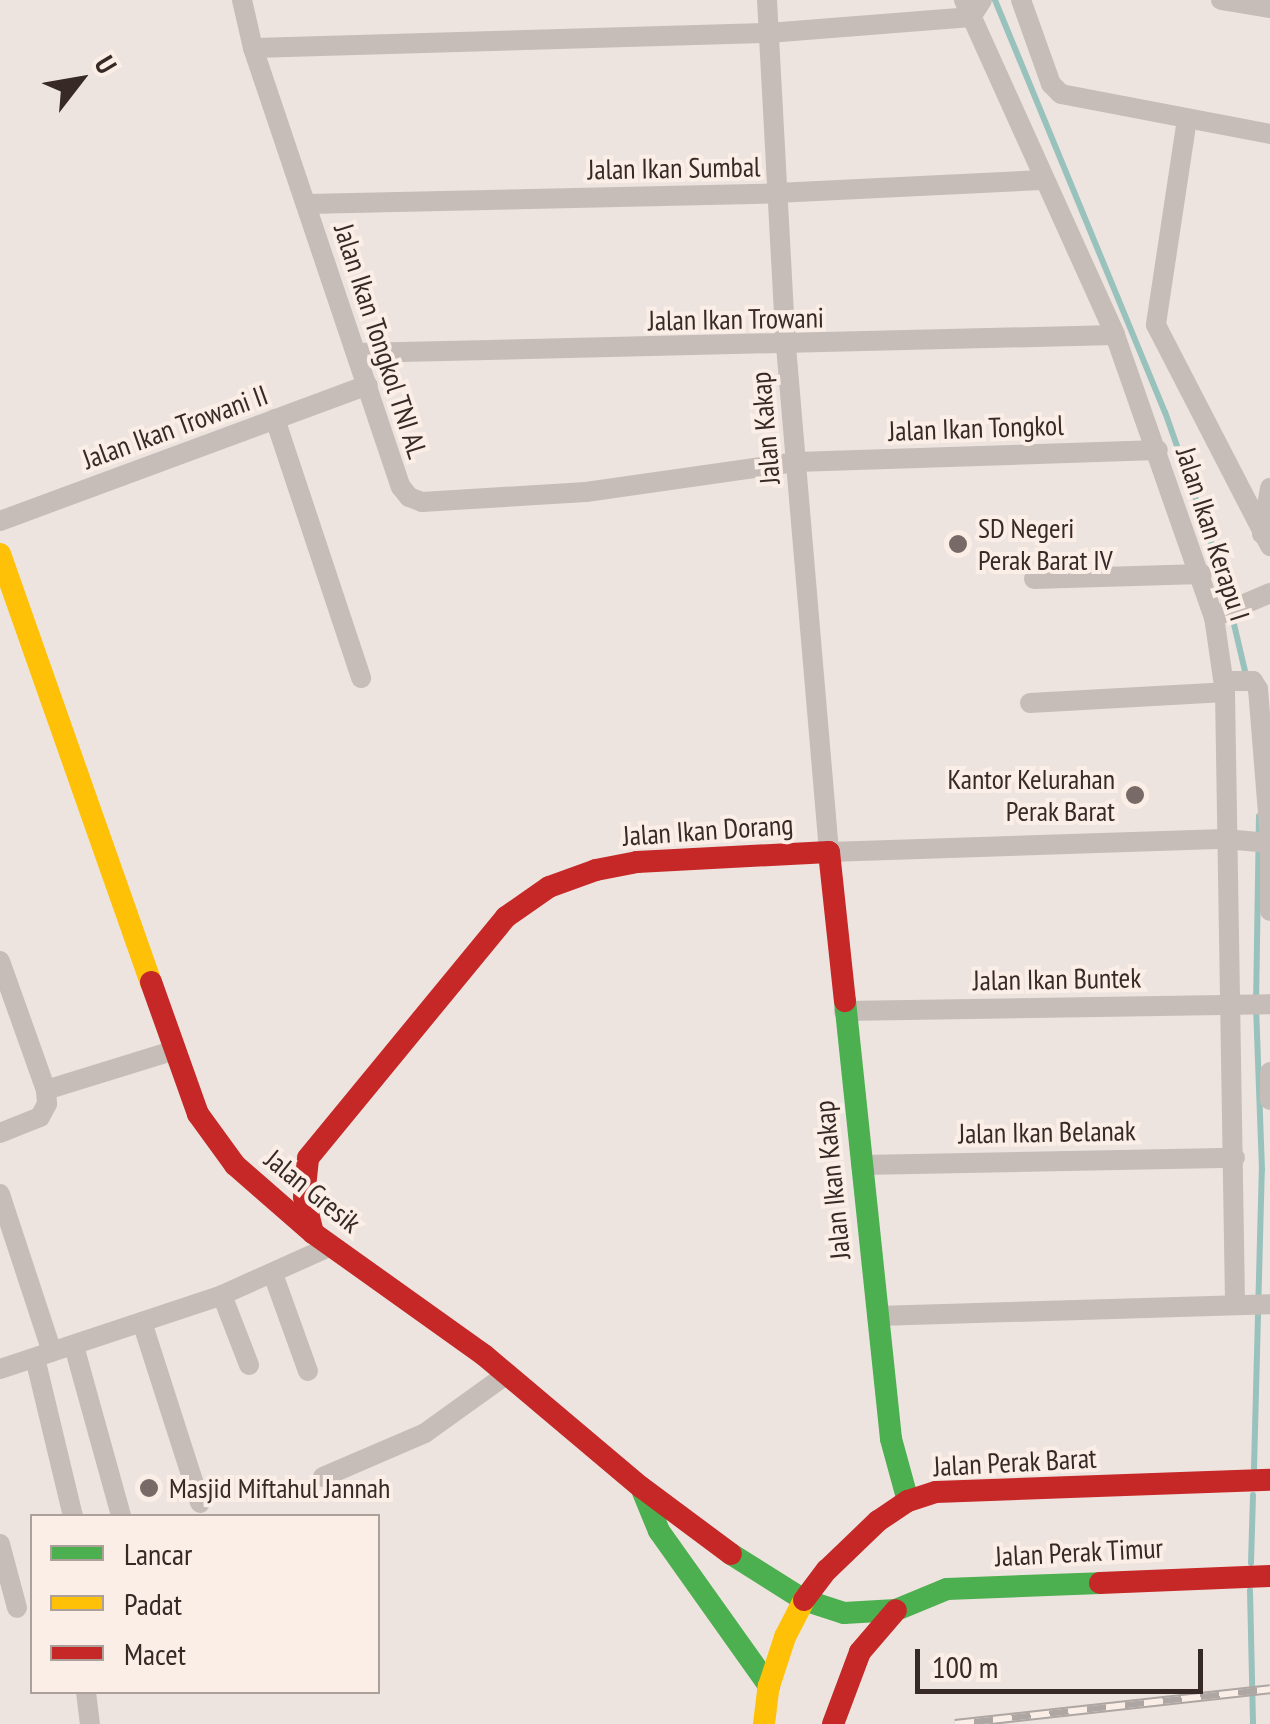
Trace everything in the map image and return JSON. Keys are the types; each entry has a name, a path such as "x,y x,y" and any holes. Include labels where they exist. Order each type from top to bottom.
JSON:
{"main road":[{"name":"Jalan Gresik","path":"0,554 6,588 172,1051 198,1114 235,1165 322,1240 507,1374 641,1488 722,1548 804,1600 844,1614 896,1610"},
{"name":"Jalan Ikan Kakap","path":"829,852 890,1439 908,1501"},
{"name":"Jalan Ikan Dorang","path":"291,1164 506,917 549,888 596,870 637,862 829,852"},
{"path":"235,1165 291,1164 322,1240"},
{"name":"Jalan Perak Barat","path":"764,1724 769,1686 785,1636 804,1600 827,1570 878,1520 908,1501 936,1492 1269,1480"},
{"path":"641,1488 660,1531 769,1686"},
{"name":"Jalan Perak Timur","path":"896,1610 946,1589 1268,1576"},
{"path":"834,1724 860,1652 896,1610"}],"street":[{"name":"Jalan Ikan Tongkol TNI AL","path":"242,0 254,48 401,487 422,502 586,492 796,462"},
{"name":"Jalan Kakap","path":"767,0 786,346 829,852"},
{"path":"1021,0 1051,84 1061,94 1270,134"},
{"path":"1222,0 1270,8"},
{"path":"254,48 768,33 972,8"},
{"name":"Jalan Ikan Kerapu I","path":"972,8 1042,180 1115,335 1202,574 1222,614 1232,840 1250,1003 1235,1158 1237,1304"},
{"path":"1187,120 1156,325 1266,540"},
{"name":"Jalan Ikan Sumbal","path":"307,204 776,193 1042,180"},
{"name":"Jalan Ikan Trowani","path":"358,353 786,346 1115,335"},
{"name":"Jalan Ikan Trowani II","path":"0,521 368,385"},
{"path":"275,420 362,678"},
{"name":"Jalan Ikan Tongkol","path":"796,462 1158,450"},
{"path":"1266,540 1270,488"},
{"path":"1034,579 1202,574"},
{"path":"1222,614 1270,593"},
{"path":"1030,703 1225,687 1253,681 1258,689 1270,911"},
{"name":"Jalan Ikan Dorang","path":"829,852 1232,840 1268,843"},
{"path":"0,961 46,1090 45,1110 40,1117 0,1132"},
{"name":"Jalan Ikan Buntek","path":"844,1011 1250,1003"},
{"path":"46,1090 172,1051"},
{"path":"1270,1072 1270,1100"},
{"name":"Jalan Ikan Belanak","path":"861,1165 1235,1158"},
{"path":"0,1194 44,1355 73,1514"},
{"path":"0,1368 222,1295 273,1274 322,1240"},
{"path":"273,1274 308,1372"},
{"path":"222,1295 249,1365"},
{"path":"877,1316 1266,1304"},
{"path":"142,1322 200,1503"},
{"path":"74,1346 119,1514"},
{"path":"322,1477 425,1433 507,1374"},
{"path":"0,1544 16,1608"},
{"path":"86,1694 90,1724"}],"waterway":[{"path":"995,0 1165,412 1222,573 1246,675"},
{"path":"1254,1468 1262,1170 1256,1006 1259,816"},
{"path":"1251,1563 1253,1495"},
{"path":"1250,1590 1253,1724"}],"railway":[{"path":"955,1724 1270,1689"}],"traffic: fast":[{"path":"845,1001 891,1439 908,1501"},
{"path":"643,1492 659,1531 769,1686"},
{"path":"731,1554 804,1600 844,1613 896,1610 947,1589 1100,1583"}],"traffic: slow":[{"path":"0,554 151,982"},
{"path":"764,1724 769,1686 785,1637 804,1600"}],"traffic: jam":[{"path":"313,1233 304,1197 308,1158 506,917 549,887 596,870 637,862 829,852 845,1001"},
{"path":"151,982 198,1114 235,1165 313,1233 484,1355 641,1487 731,1554"},
{"path":"804,1600 827,1570 878,1521 908,1501 936,1492 1270,1480"},
{"path":"1100,1583 1270,1576"},
{"path":"833,1724 860,1652 896,1610"}],"place":[{"name":"SD Negeri Perak Barat IV","path":"958,544"},
{"name":"Kantor Kelurahan Perak Barat","path":"1135,795"},
{"name":"Masjid Miftahul Jannah","path":"149,1488"}]}
